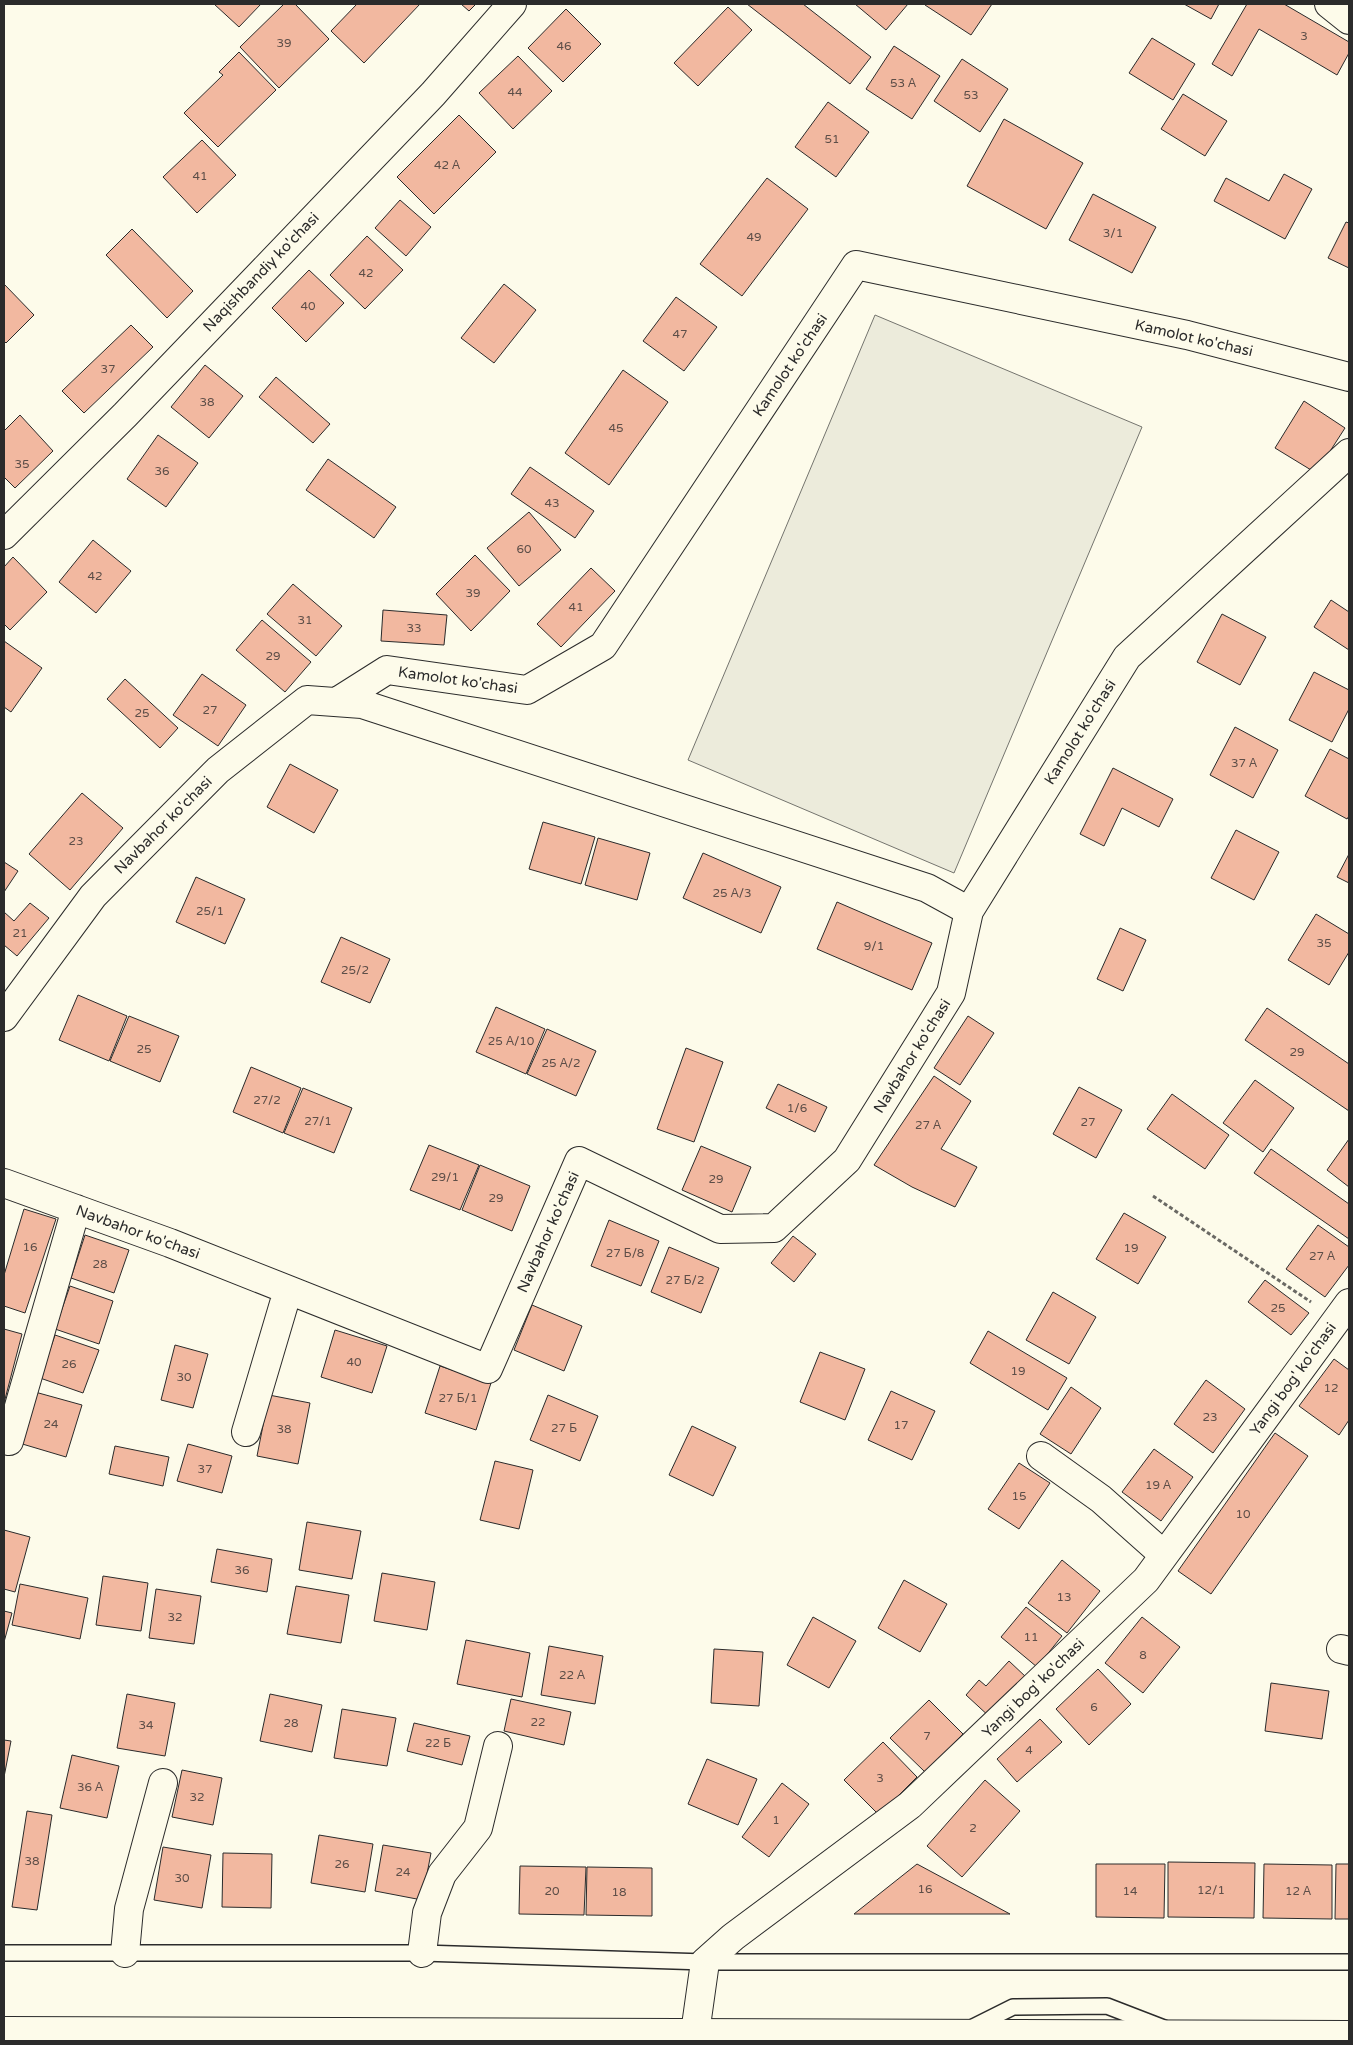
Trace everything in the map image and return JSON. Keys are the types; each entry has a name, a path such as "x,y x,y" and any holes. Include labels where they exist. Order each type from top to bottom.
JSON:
{"street":[{"name":"Naqishbandiy ko'chasi","path":"4,535 125,415 412,115 512,4"},
{"path":"1329,4 1349,20"},
{"name":"Kamolot ko'chasi","path":"338,701 386,670 527,690 603,646 856,266 1187,335 1349,377"},
{"name":"Kamolot ko'chasi","path":"970,911 1127,657 1349,454"},
{"name":"Navbahor ko'chasi","path":"4,1018 93,896 218,770 307,700 338,701"},
{"path":"338,701 362,704 927,888 970,911"},
{"name":"Navbahor ko'chasi","path":"4,1183 288,1290 488,1369 579,1162 720,1229 774,1228 848,1160 951,993 970,911"},
{"path":"9,1441 76,1209"},
{"path":"246,1432 288,1290"},
{"name":"Yangi bog' ko'chasi","path":"705,1962 733,1936 910,1805 1146,1580 1343,1311"},
{"path":"1041,1456 1101,1499 1164,1555"},
{"path":"422,1953 427,1912 442,1874 478,1828 498,1746"},
{"path":"125,1954 129,1909 163,1783"},
{"path":"695,2033 705,1962"},
{"path":"4,2031 1349,2035"}],"lane":[{"path":"4,1954 422,1953 705,1962 1349,1962"}],"path":[{"path":"1154,1196 1343,1311"}],"shaded area":[{"path":"875,315 1142,427 954,873 688,760"}],"building":[{"path":"214,4 261,4 239,27"},
{"path":"284,4 295,4 329,39 279,88 240,47"},
{"path":"357,4 420,4 364,63 331,31"},
{"path":"461,4 476,4 469,11"},
{"path":"747,4 803,4 871,57 850,84"},
{"path":"855,4 908,4 886,30"},
{"path":"926,4 992,4 971,35"},
{"path":"1184,4 1219,4 1211,19"},
{"path":"1247,4 1284,4 1349,42 1349,53 1337,75 1259,29 1232,76 1212,64"},
{"path":"728,7 752,30 698,86 674,63"},
{"path":"566,9 601,44 563,82 528,48"},
{"path":"1152,38 1195,64 1173,100 1129,73"},
{"path":"894,46 940,76 912,119 866,89"},
{"path":"239,52 276,90 218,147 184,113 223,75 219,72"},
{"path":"518,56 552,91 513,129 479,93"},
{"path":"962,59 1008,89 980,132 934,101"},
{"path":"1183,94 1227,121 1205,156 1161,129"},
{"path":"828,102 869,132 836,177 795,147"},
{"path":"459,115 496,152 434,214 397,177"},
{"path":"1004,119 1083,163 1046,229 967,186"},
{"path":"202,140 236,175 197,213 163,177"},
{"path":"1284,174 1312,189 1285,239 1214,201 1226,178 1269,201"},
{"path":"767,178 808,209 742,296 700,264"},
{"path":"1093,194 1156,227 1132,273 1069,240"},
{"path":"400,200 431,227 406,256 375,228"},
{"path":"1346,222 1349,223 1349,268 1328,258"},
{"path":"132,229 193,291 167,318 106,255"},
{"path":"367,236 403,270 365,309 330,275"},
{"path":"309,270 344,303 306,342 272,308"},
{"path":"4,284 34,315 6,343 4,341"},
{"path":"504,284 536,310 494,363 461,338"},
{"path":"676,297 717,327 684,371 643,341"},
{"path":"131,325 153,347 84,413 62,391"},
{"path":"205,365 243,396 209,438 171,407"},
{"path":"623,370 668,402 609,485 565,453"},
{"path":"276,377 330,424 313,443 259,397"},
{"path":"1304,401 1345,428 1316,473 1275,448"},
{"path":"20,415 53,451 15,488 4,477 4,431"},
{"path":"158,435 198,463 166,507 127,479"},
{"path":"328,459 396,507 374,538 306,490"},
{"path":"530,467 594,511 575,538 511,494"},
{"path":"529,512 561,550 519,586 487,548"},
{"path":"93,540 131,571 96,613 59,582"},
{"path":"475,555 510,591 471,631 436,594"},
{"path":"13,557 47,592 10,630 4,624 4,567"},
{"path":"591,568 615,591 561,647 537,624"},
{"path":"293,584 342,626 316,656 267,614"},
{"path":"1331,600 1349,612 1349,650 1314,627"},
{"path":"383,610 447,615 444,645 381,641"},
{"path":"1222,614 1266,637 1240,685 1197,662"},
{"path":"262,620 311,662 285,692 236,650"},
{"path":"4,641 42,668 11,712 4,707"},
{"path":"1314,672 1349,690 1349,709 1332,742 1289,720"},
{"path":"202,674 246,705 218,746 173,715"},
{"path":"125,679 178,728 160,748 107,699"},
{"path":"1235,727 1278,750 1253,798 1210,775"},
{"path":"1330,749 1349,759 1349,816 1347,819 1305,796"},
{"path":"290,764 338,790 314,833 267,807"},
{"path":"1113,768 1173,799 1159,827 1122,808 1104,846 1080,834"},
{"path":"82,793 123,828 70,890 29,854"},
{"path":"543,822 595,837 581,884 529,869"},
{"path":"1236,830 1279,852 1254,900 1211,878"},
{"path":"598,838 650,853 637,900 585,885"},
{"path":"703,853 781,887 761,933 683,898"},
{"path":"1349,854 1349,883 1337,877"},
{"path":"4,862 18,871 4,892"},
{"path":"196,877 245,899 225,944 176,922"},
{"path":"837,902 932,943 912,990 817,949"},
{"path":"30,903 49,918 17,956 4,945 4,912 14,921"},
{"path":"1316,914 1349,934 1349,952 1329,985 1288,960"},
{"path":"1120,928 1146,940 1123,991 1097,979"},
{"path":"341,937 390,959 370,1003 321,982"},
{"path":"78,995 127,1016 109,1061 59,1040"},
{"path":"496,1007 545,1029 526,1074 476,1052"},
{"path":"1267,1008 1349,1064 1349,1111 1245,1040"},
{"path":"129,1016 179,1036 160,1082 110,1061"},
{"path":"968,1016 994,1033 960,1085 934,1068"},
{"path":"547,1029 596,1051 576,1096 527,1074"},
{"path":"686,1048 723,1062 694,1142 657,1129"},
{"path":"251,1067 301,1088 283,1133 233,1112"},
{"path":"934,1076 971,1101 941,1149 977,1167 955,1207 912,1187 874,1165"},
{"path":"1255,1080 1294,1108 1263,1152 1223,1123"},
{"path":"778,1084 827,1107 815,1132 766,1108"},
{"path":"1079,1087 1122,1110 1096,1158 1053,1134"},
{"path":"303,1088 352,1108 334,1153 284,1133"},
{"path":"1172,1094 1229,1135 1205,1169 1147,1129"},
{"path":"1349,1139 1349,1187 1327,1170"},
{"path":"429,1145 479,1165 460,1210 410,1190"},
{"path":"701,1146 751,1167 732,1212 682,1190"},
{"path":"1271,1149 1349,1204 1349,1239 1254,1173"},
{"path":"480,1165 530,1186 512,1231 462,1210"},
{"path":"24,1209 56,1219 25,1313 4,1306 4,1275"},
{"path":"1124,1213 1166,1237 1138,1284 1096,1259"},
{"path":"609,1220 659,1241 641,1286 591,1266"},
{"path":"1318,1225 1349,1247 1349,1265 1325,1297 1286,1269"},
{"path":"85,1235 129,1250 114,1293 71,1278"},
{"path":"793,1236 816,1254 794,1282 771,1263"},
{"path":"669,1247 719,1268 701,1313 651,1292"},
{"path":"1265,1280 1309,1313 1291,1335 1248,1302"},
{"path":"70,1286 113,1301 99,1344 55,1329"},
{"path":"1053,1292 1096,1317 1069,1364 1026,1340"},
{"path":"532,1305 582,1326 564,1371 514,1350"},
{"path":"4,1329 22,1334 4,1403"},
{"path":"335,1330 387,1346 372,1393 321,1377"},
{"path":"988,1331 1067,1378 1048,1410 970,1363"},
{"path":"55,1335 99,1350 83,1393 40,1378"},
{"path":"175,1345 208,1354 193,1408 161,1400"},
{"path":"820,1352 865,1369 845,1420 800,1402"},
{"path":"1334,1359 1349,1370 1349,1420 1339,1435 1299,1406"},
{"path":"440,1366 491,1383 476,1430 425,1413"},
{"path":"1206,1380 1245,1409 1213,1453 1174,1424"},
{"path":"1071,1387 1101,1408 1071,1454 1040,1434"},
{"path":"891,1391 935,1411 912,1460 868,1440"},
{"path":"35,1392 82,1405 66,1457 19,1443"},
{"path":"269,1395 310,1403 298,1464 257,1456"},
{"path":"548,1395 598,1416 580,1461 530,1440"},
{"path":"692,1426 736,1447 713,1496 669,1475"},
{"path":"1275,1433 1308,1456 1211,1594 1178,1571"},
{"path":"188,1444 232,1456 222,1493 177,1481"},
{"path":"115,1446 169,1457 163,1486 109,1474"},
{"path":"1154,1449 1193,1477 1161,1521 1122,1492"},
{"path":"495,1461 533,1470 519,1529 480,1520"},
{"path":"1019,1463 1050,1483 1019,1529 988,1509"},
{"path":"307,1522 361,1531 352,1579 299,1570"},
{"path":"4,1530 30,1537 15,1592 4,1589"},
{"path":"217,1549 272,1559 267,1592 211,1582"},
{"path":"1062,1560 1100,1591 1067,1633 1028,1603"},
{"path":"382,1573 435,1582 427,1630 374,1621"},
{"path":"103,1576 148,1583 141,1631 96,1625"},
{"path":"904,1580 947,1604 920,1652 878,1628"},
{"path":"20,1584 88,1598 80,1639 12,1625"},
{"path":"296,1586 349,1595 341,1643 287,1634"},
{"path":"156,1589 201,1596 194,1644 149,1638"},
{"path":"1026,1607 1062,1636 1037,1667 1001,1637"},
{"path":"4,1611 12,1613 4,1642"},
{"path":"813,1617 856,1641 829,1688 787,1665"},
{"path":"1142,1617 1180,1647 1143,1693 1105,1663"},
{"path":"466,1640 530,1653 522,1697 457,1684"},
{"path":"549,1646 603,1656 595,1704 541,1695"},
{"path":"714,1649 763,1652 759,1706 711,1703"},
{"path":"1009,1661 1027,1678 991,1718 966,1695 979,1680 986,1686"},
{"path":"1098,1669 1131,1704 1089,1745 1056,1709"},
{"path":"1271,1683 1329,1691 1322,1739 1265,1731"},
{"path":"127,1694 175,1703 165,1756 117,1748"},
{"path":"270,1694 322,1705 312,1752 260,1741"},
{"path":"511,1699 571,1712 564,1745 504,1731"},
{"path":"929,1700 963,1734 925,1772 890,1738"},
{"path":"342,1709 396,1718 387,1766 334,1758"},
{"path":"1040,1719 1062,1742 1017,1782 997,1759"},
{"path":"414,1723 470,1736 462,1765 407,1751"},
{"path":"4,1740 11,1741 4,1777"},
{"path":"883,1742 917,1777 879,1815 844,1780"},
{"path":"72,1755 119,1766 107,1818 60,1808"},
{"path":"707,1759 757,1779 738,1825 688,1804"},
{"path":"182,1770 222,1778 213,1825 172,1817"},
{"path":"985,1780 1020,1811 962,1877 927,1846"},
{"path":"782,1783 809,1804 769,1857 742,1837"},
{"path":"27,1811 52,1815 37,1910 12,1907"},
{"path":"319,1835 373,1844 365,1892 311,1883"},
{"path":"383,1845 431,1853 422,1900 375,1891"},
{"path":"163,1847 211,1855 202,1908 154,1900"},
{"path":"223,1853 272,1854 271,1908 222,1907"},
{"path":"1168,1862 1255,1863 1254,1918 1168,1917"},
{"path":"917,1864 1010,1914 854,1914"},
{"path":"1096,1864 1165,1864 1164,1918 1096,1917"},
{"path":"1264,1864 1332,1865 1332,1919 1263,1918"},
{"path":"1336,1864 1349,1864 1349,1919 1335,1919"},
{"path":"520,1866 586,1867 584,1915 519,1914"},
{"path":"587,1867 652,1868 652,1916 586,1915"}]}
